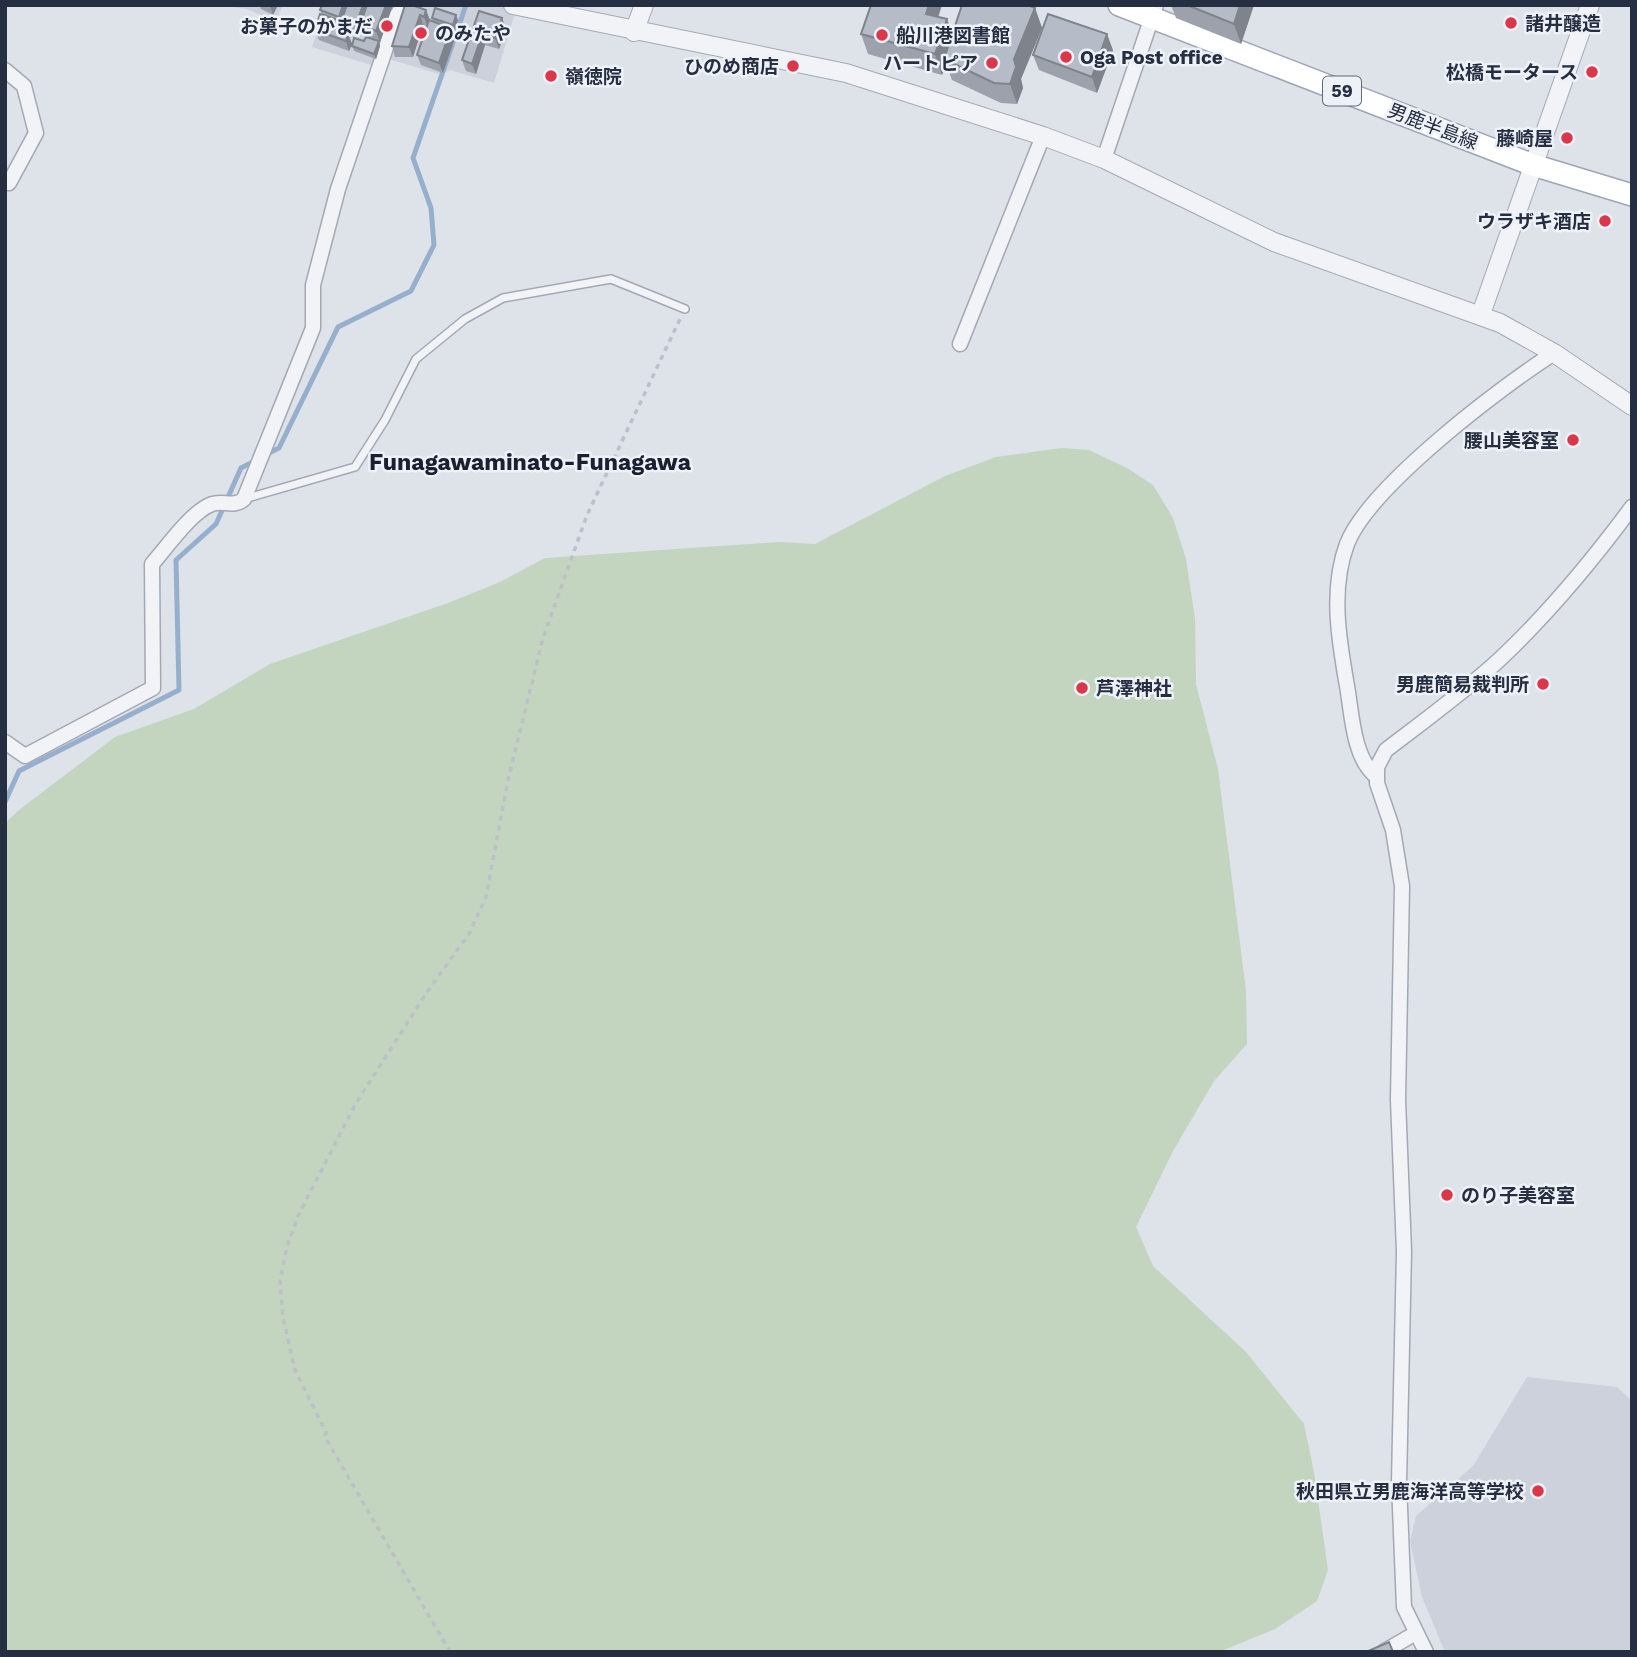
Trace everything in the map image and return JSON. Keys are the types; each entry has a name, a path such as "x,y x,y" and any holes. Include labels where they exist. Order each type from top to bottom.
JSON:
{"main road":[{"name":"男鹿半島線","path":"1119,5 1154,11 1533,165 1632,195"}],"street":[{"path":"5,741 25,756 153,688 152,564 200,511 214,503 242,503 244,499 313,328 313,285 338,189 370,89 397,15 404,5"},
{"path":"513,5 634,32 846,73 1043,136 1104,159 1274,242 1481,314 1554,353 1632,406"},
{"path":"634,32 644,5"},
{"path":"1481,314 1590,5"},
{"path":"1104,159 1154,11"},
{"path":"5,70 24,86 36,133 9,183"},
{"path":"960,344 1043,136"},
{"path":"1376,776 1362,760 1339,643 1337,602 1347,544 1363,515 1421,456 1516,377 1554,353"},
{"path":"1426,1652 1404,1607 1399,1483 1404,1251 1398,1100 1402,886 1393,830 1376,776 1377,766 1386,750 1497,661 1542,616 1632,507"},
{"path":"1383,1652 1416,1633"}],"lane":[{"path":"244,499 355,467 386,419 416,359 464,320 503,298 611,279 685,309"}],"path":[{"path":"450,1652 325,1437 326,1432 295,1370 283,1318 280,1281 287,1247 298,1216 355,1105 469,934 486,897 508,780 543,638 587,515 685,309"}],"shaded area":[{"path":"219,5 283,5 276,21 246,9"},
{"path":"327,5 517,6 494,83 450,70 442,75 389,59 378,67 312,47"},
{"name":"秋田県立男鹿海洋高等学校","path":"1527,1377 1617,1387 1632,1401 1632,1652 1445,1652 1422,1597 1410,1541 1416,1516 1473,1466"}],"green space":[{"path":"1062,448 1089,450 1127,468 1153,485 1173,518 1186,559 1195,619 1196,684 1218,769 1246,991 1247,1044 1214,1081 1173,1151 1136,1227 1153,1266 1246,1352 1304,1424 1328,1570 1317,1601 1275,1629 1219,1652 5,1652 5,823 115,737 194,709 270,664 448,603 500,582 545,558 780,542 815,544 945,476 996,457"}],"building":[{"path":"322,5 343,5 339,17 320,10"},
{"path":"347,5 363,5 356,24 342,19"},
{"path":"367,5 386,5 376,31 360,25"},
{"path":"405,5 416,5 426,10 424,17 420,15 409,47 392,46"},
{"path":"871,5 929,5 926,14 947,19 935,54 861,34"},
{"path":"962,5 1028,5 1035,8 1014,59 1016,67 1010,84 994,83 944,59"},
{"path":"1187,5 1240,5 1234,24"},
{"path":"435,8 456,15 453,25 432,18"},
{"path":"479,11 502,18 495,38 482,35 472,64 462,60"},
{"path":"320,14 341,21 341,32 348,34 346,41 315,30"},
{"path":"1048,14 1107,34 1092,77 1033,55"},
{"path":"429,20 451,28 439,63 417,55"},
{"path":"366,37 379,41 374,54 352,46 354,38 364,41"},
{"path":"1389,1642 1393,1652 1366,1652"}],"waterway":[{"path":"267,454 279,448 338,327 411,291 434,245 431,208 413,158 466,5"},
{"path":"5,802 19,771 179,690 176,560 216,524 241,468 255,461"}],"place":[{"name":"諸井醸造","path":"1511,23"},
{"name":"お菓子のかまだ","path":"387,26"},
{"name":"のみたや","path":"421,33"},
{"name":"船川港図書館","path":"882,35"},
{"name":"Oga Post office","path":"1066,57"},
{"name":"ハートピア","path":"992,63"},
{"name":"ひのめ商店","path":"793,66"},
{"name":"松橋モータース","path":"1592,72"},
{"name":"嶺徳院","path":"551,76"},
{"name":"藤崎屋","path":"1567,138"},
{"name":"ウラザキ酒店","path":"1605,221"},
{"name":"腰山美容室","path":"1573,440"},
{"name":"男鹿簡易裁判所","path":"1543,684"},
{"name":"芦澤神社","path":"1082,688"},
{"name":"のり子美容室","path":"1447,1195"},
{"name":"秋田県立男鹿海洋高等学校","path":"1538,1491"}],"district":[{"name":"Funagawaminato-Funagawa","path":"530,462"}]}
